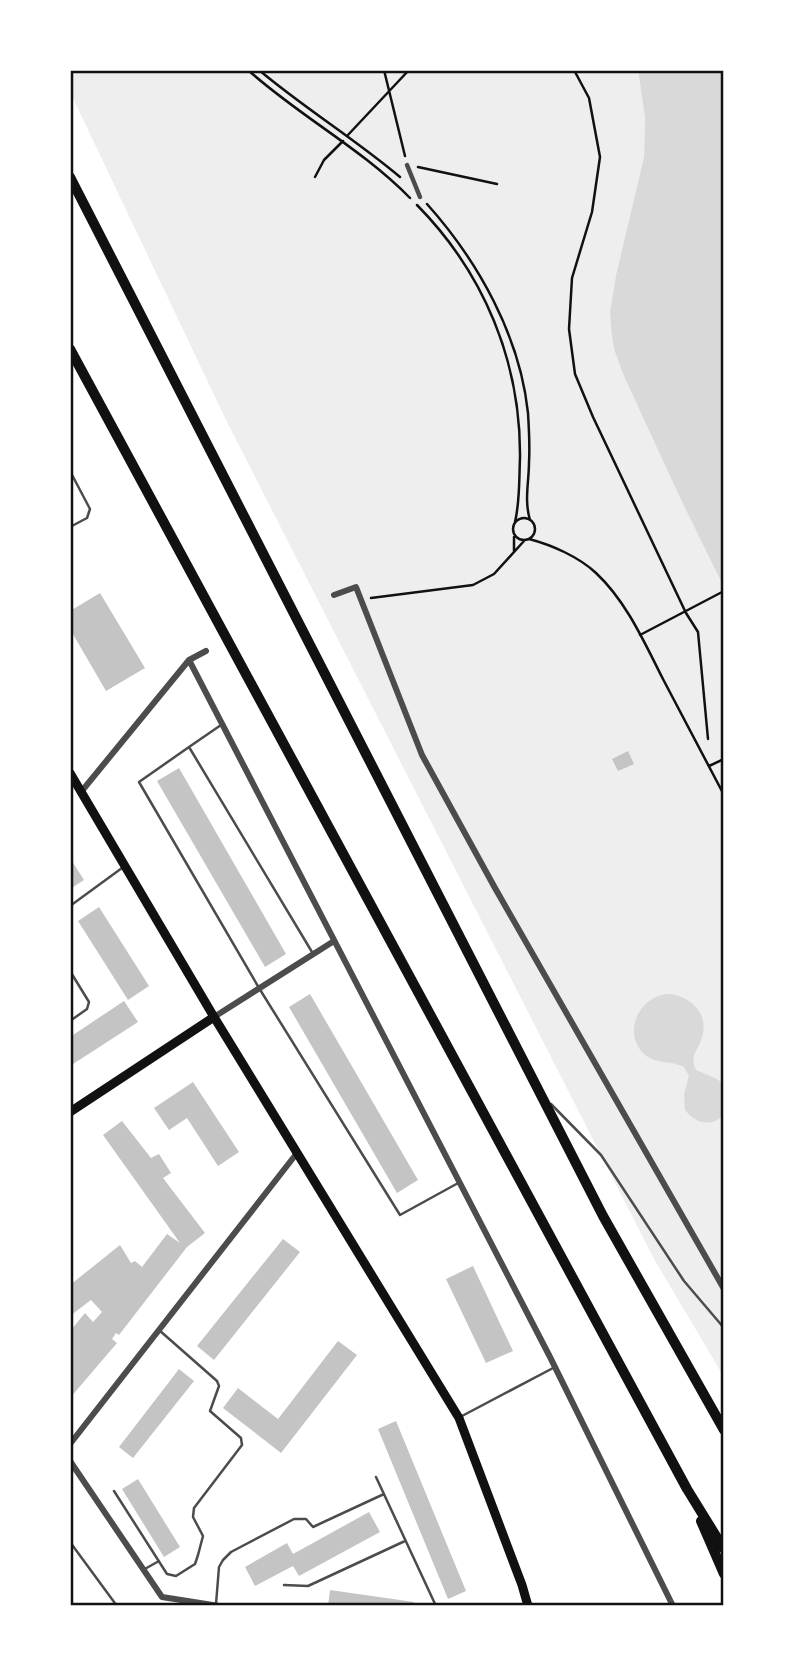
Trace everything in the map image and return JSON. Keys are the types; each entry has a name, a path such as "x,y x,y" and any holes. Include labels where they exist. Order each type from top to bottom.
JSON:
{"highway":[{"path":"70,177 603,1216 724,1430"},
{"path":"70,349 687,1489 724,1549"},
{"path":"687,1489 724,1574"}],"main road":[{"path":"70,773 214,1017 459,1418 528,1606"},
{"path":"70,1112 214,1017"}],"street":[{"path":"407,165 420,197"},
{"path":"334,595 356,587 422,755 724,1289"},
{"path":"81,792 189,660 206,651"},
{"path":"189,660 555,1367 673,1606"},
{"path":"214,1017 334,941"},
{"path":"70,1444 297,1153"},
{"path":"70,1461 162,1597 217,1606"}],"lane":[{"path":"70,471 90,509 87,518 70,527"},
{"path":"221,725 139,782 259,988 400,1215 460,1182"},
{"path":"189,747 313,954"},
{"path":"70,906 125,866"},
{"path":"70,971 89,1002 87,1009 70,1021"},
{"path":"541,1095 601,1155 684,1281 724,1328"},
{"path":"114,1491 159,1561 171,1576 176,1576 195,1564 202,1536 193,1517 194,1508 240,1449 243,1440 210,1411 219,1386 217,1381 159,1330"},
{"path":"459,1418 555,1367"},
{"path":"376,1477 436,1606"},
{"path":"217,1606 219,1567 231,1552 294,1519 306,1519 313,1527 384,1494"},
{"path":"285,1585 308,1586 405,1541"},
{"path":"70,1542 117,1606"},
{"path":"143,1570 159,1561"}],"path":[{"path":"248,70 272,91 389,177 442,233 468,271 498,328 514,384 518,413 520,476 512,529 514,551"},
{"path":"260,70 409,184 467,254 505,326 517,362 528,414 530,462 526,506 530,520 535,525 535,532 542,542"},
{"path":"384,70 407,165 497,184"},
{"path":"347,136 410,70"},
{"path":"575,70 589,98 600,157 592,212 572,278 569,329 575,374 686,613 698,632 708,739"},
{"path":"315,177 324,160 343,141"},
{"path":"498,328 505,326"},
{"path":"515,522 520,518 530,520"},
{"path":"361,600 473,584 495,574 514,551 535,532"},
{"path":"514,536 524,541"},
{"path":"529,539 542,542 594,571 619,600 724,795"},
{"path":"640,635 724,591"},
{"path":"709,766 724,759"}],"shaded area":[{"path":"70,70 638,70 645,118 644,157 610,312 615,352 683,504 724,584 724,1377 654,1259 226,420 70,92"},
{"path":"638,70 724,70 724,587 624,376 612,337 610,312 616,275 644,157 645,118"},
{"path":"671,994 685,998 700,1012 704,1025 693,1060 694,1065 696,1070 724,1084 724,1115 714,1121 699,1121 685,1110 684,1094 689,1076 684,1067 648,1057 637,1044 635,1024 644,1006 661,995"}],"building":[{"path":"100,593 145,668 106,691 70,629 70,611"},
{"path":"628,751 634,764 618,771 612,759"},
{"path":"179,768 286,954 265,967 157,781"},
{"path":"70,858 84,880 70,889"},
{"path":"99,907 149,986 128,1000 78,921"},
{"path":"310,994 418,1180 397,1193 289,1007"},
{"path":"124,1001 138,1022 70,1066 70,1037"},
{"path":"193,1082 239,1152 218,1166 187,1118 169,1130 154,1108"},
{"path":"122,1121 151,1158 159,1154 171,1173 163,1178 205,1233 187,1247 119,1335 116,1333 112,1339 117,1343 70,1398 70,1331 85,1313 93,1322 102,1312 91,1300 70,1316 70,1285 120,1245 131,1263 135,1261 142,1267 167,1234 180,1243 103,1135"},
{"path":"283,1239 300,1252 214,1360 197,1346"},
{"path":"473,1266 513,1351 486,1363 446,1279"},
{"path":"338,1341 357,1355 281,1453 223,1408 238,1388 278,1419"},
{"path":"179,1369 194,1381 133,1458 119,1447"},
{"path":"396,1421 466,1591 448,1599 378,1429"},
{"path":"138,1479 180,1547 164,1557 122,1489"},
{"path":"369,1512 380,1532 299,1576 293,1566 255,1586 245,1567 287,1543 293,1554"},
{"path":"330,1590 414,1602 413,1606 328,1606"}]}
